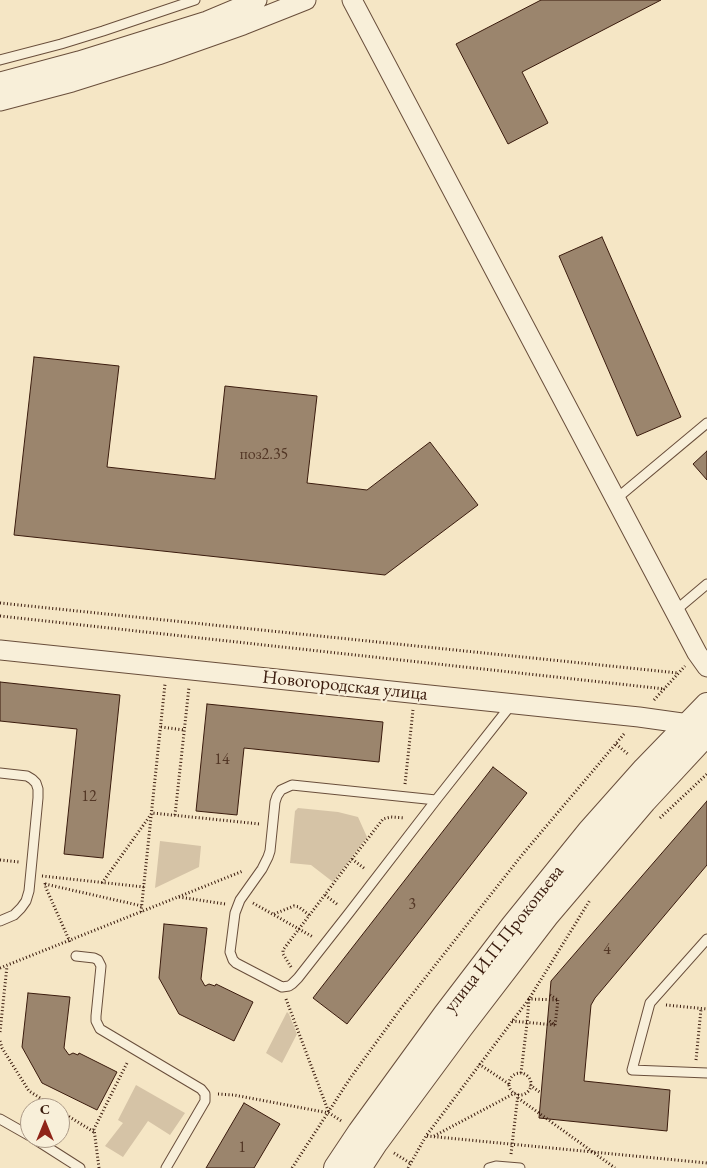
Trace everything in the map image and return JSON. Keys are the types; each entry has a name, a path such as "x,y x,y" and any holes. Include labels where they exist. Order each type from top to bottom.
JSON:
{"street":[{"path":"0,82 79,61 207,20 257,0"},
{"path":"0,101 72,82 150,58 306,0"},
{"path":"352,0 697,653 707,668"},
{"name":"Новогородская улица","path":"0,650 639,717 701,728"},
{"path":"701,728 707,705"},
{"name":"улица И.П.Прокопьева","path":"336,1168 439,1022 589,832 645,769 701,728"},
{"name":"улица И.П.Прокопьева","path":"360,1168 376,1142 461,1027 547,915 644,801 701,728"}],"lane":[{"path":"0,60 104,31 196,0"},
{"path":"616,499 707,423"},
{"path":"675,611 707,584"},
{"path":"436,800 292,785 281,790 277,796 270,851 266,862 237,906 230,952 232,958 236,963 282,987 289,986 298,978 511,704"},
{"path":"0,773 27,776 36,783 38,789 29,891 21,908 14,915 0,921"},
{"path":"707,940 650,1003 632,1070 707,1073"},
{"path":"76,956 94,958 98,960 101,966 96,1016 98,1026 104,1032 201,1089 205,1094 205,1101 166,1168"},
{"path":"0,1119 20,1131"},
{"path":"48,1148 80,1168"},
{"path":"489,1168 496,1166 520,1168"}],"path":[{"path":"0,603 678,674"},
{"path":"0,616 665,689"},
{"path":"650,705 688,663"},
{"path":"141,912 165,681"},
{"path":"175,815 189,684"},
{"path":"404,797 413,707"},
{"path":"160,727 184,730"},
{"path":"292,1168 356,1070 408,998 522,855 626,732"},
{"path":"616,744 630,756"},
{"path":"658,820 707,774"},
{"path":"152,813 273,826"},
{"path":"102,882 152,813"},
{"path":"298,978 282,952 383,819 391,817 422,819"},
{"path":"0,968 266,862"},
{"path":"30,875 144,887"},
{"path":"46,877 45,884 69,940"},
{"path":"45,884 142,906"},
{"path":"408,1168 426,1136 528,1000 594,893"},
{"path":"179,897 237,906"},
{"path":"242,897 325,944"},
{"path":"274,915 294,906 299,907 309,915"},
{"path":"0,1032 7,966"},
{"path":"282,987 329,1113"},
{"path":"550,995 558,1000"},
{"path":"528,1000 558,1000"},
{"path":"521,1073 528,1000"},
{"path":"555,1025 558,1000"},
{"path":"650,1003 707,1009"},
{"path":"695,1072 701,1009"},
{"path":"548,1020 555,1025"},
{"path":"512,1021 555,1025"},
{"path":"0,1041 2,1048 29,1091 40,1098"},
{"path":"99,1168 95,1127 134,1049"},
{"path":"480,1064 509,1084 517,1095 615,1168"},
{"path":"432,1137 527,1091 530,1085 527,1076 521,1073 514,1074 509,1084"},
{"path":"530,1085 541,1093"},
{"path":"205,1094 234,1095 329,1113 349,1125"},
{"path":"510,1167 517,1095"},
{"path":"70,1117 94,1132"},
{"path":"426,1136 707,1164"},
{"path":"387,1149 410,1163"}],"shaded area":[{"path":"298,808 338,812 358,817 367,837 333,882 311,865 290,863 295,811"},
{"path":"160,841 201,846 199,867 155,888"},
{"path":"287,1012 297,1034 282,1063 266,1053"},
{"path":"136,1085 185,1113 170,1135 148,1121 123,1157 105,1146 123,1123 118,1120"}],"building":[{"path":"541,0 661,0 522,72 548,123 508,144 456,44"},
{"path":"602,237 681,417 637,436 559,256"},
{"path":"34,357 119,366 107,467 215,479 225,386 317,396 307,483 367,490 430,442 478,505 385,575 14,535"},
{"path":"707,451 707,480 693,464"},
{"path":"0,682 120,695 103,858 64,854 77,729 0,721"},
{"path":"207,704 383,722 379,762 244,748 237,815 196,811"},
{"path":"493,767 527,793 347,1024 313,998"},
{"path":"707,801 707,865 591,1005 584,1081 670,1090 667,1131 539,1118 551,981"},
{"path":"164,924 207,928 201,979 205,986 209,984 215,986 216,984 253,1002 234,1041 179,1014 159,978"},
{"path":"28,993 70,997 64,1048 69,1055 73,1053 78,1055 79,1053 117,1072 97,1110 42,1083 22,1047"},
{"path":"244,1103 280,1124 254,1168 206,1168"}]}
